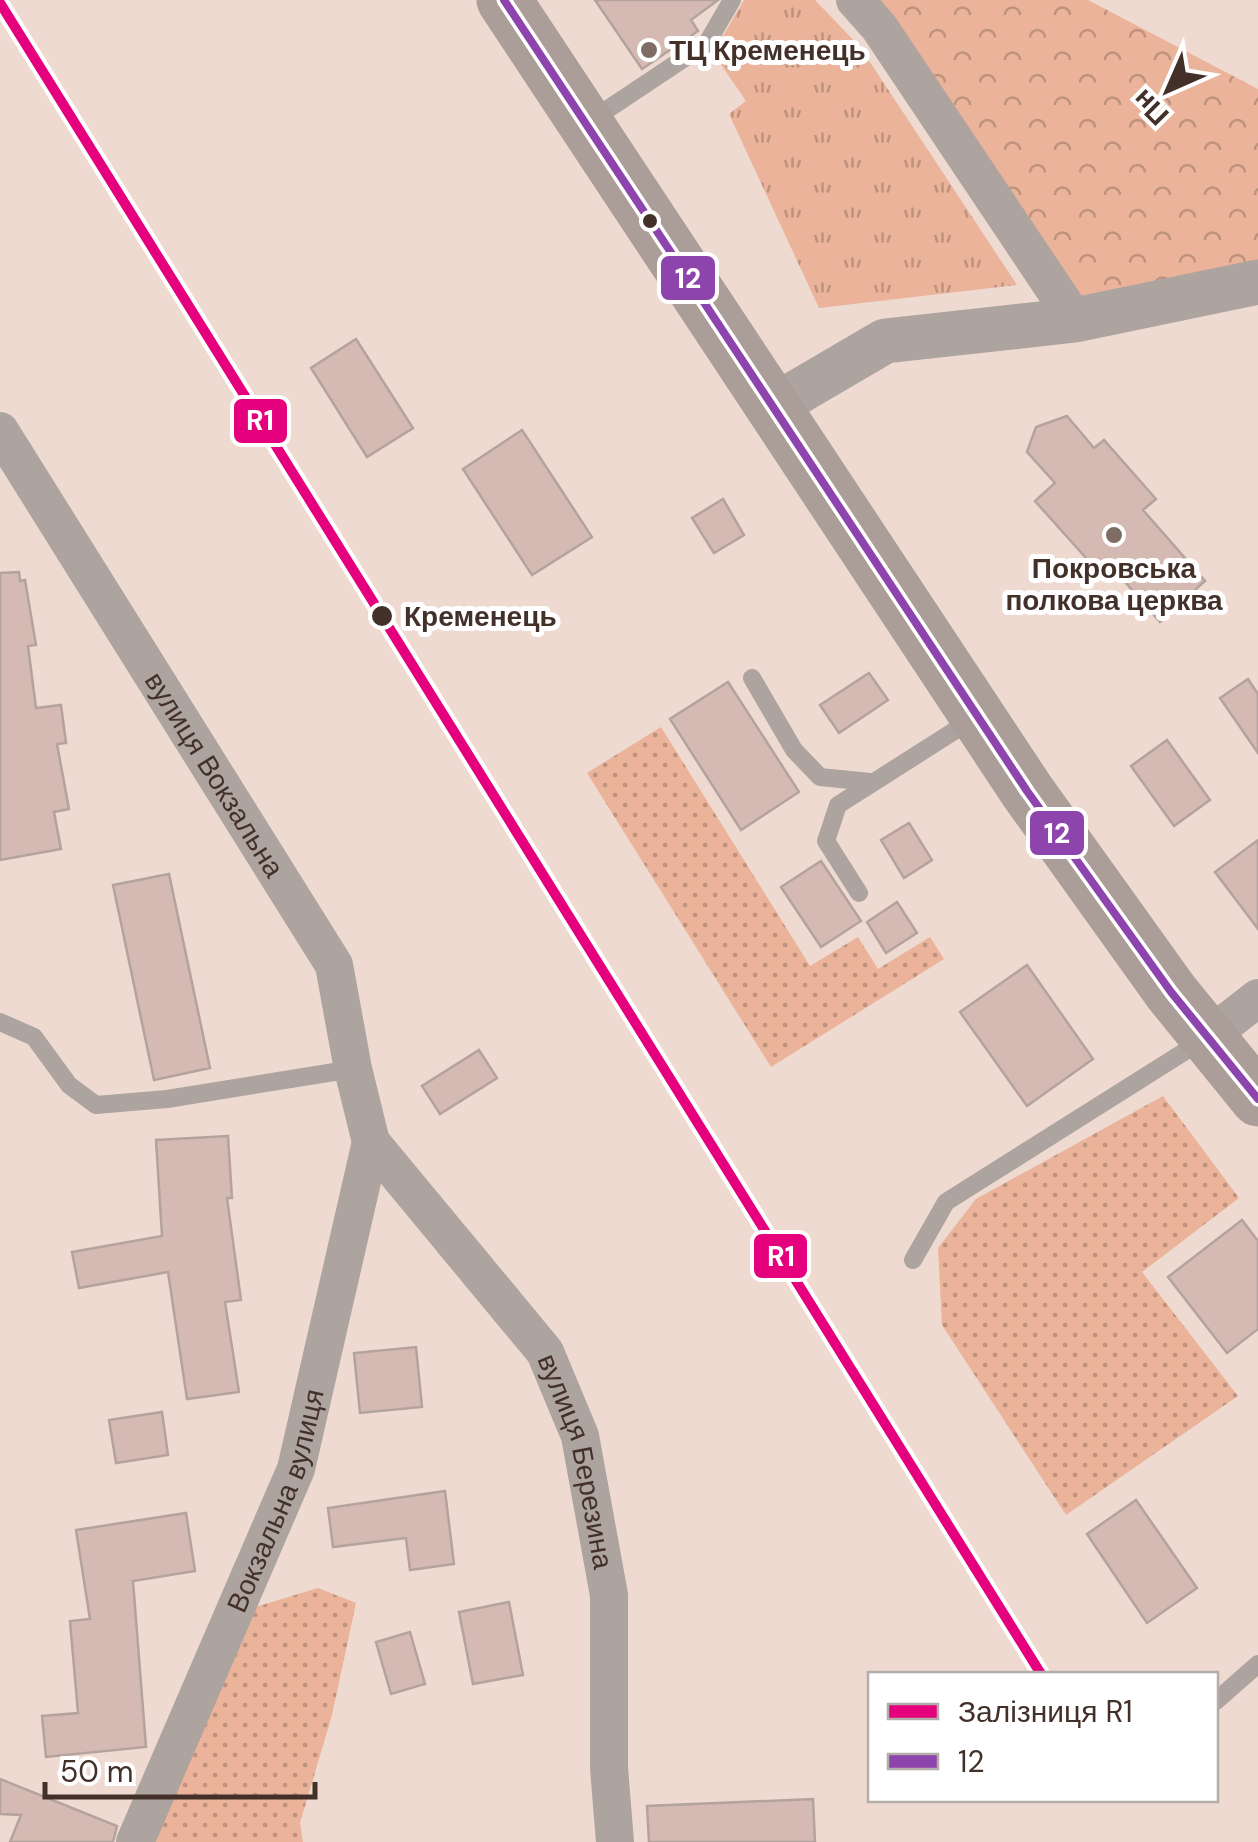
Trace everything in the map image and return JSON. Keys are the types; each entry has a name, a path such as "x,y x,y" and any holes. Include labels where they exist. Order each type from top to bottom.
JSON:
{"highway":[{"path":"504,0 978,716 1138,946 1258,1099"}],"street":[{"path":"855,0 880,26 1075,320"},
{"path":"774,406 885,340 1075,320 1258,282"},
{"name":"вулиця Вокзальна","path":"0,431 334,965 371,1142"},
{"path":"1208,1038 1258,998"},
{"name":"Вокзальна вулиця","path":"136,1842 296,1469 371,1142"},
{"name":"вулиця Березина","path":"371,1142 545,1352 580,1436 609,1595 610,1768 615,1842"}],"lane":[{"path":"586,124 707,43 732,0"},
{"path":"752,678 794,750 820,777 870,782"},
{"path":"860,892 826,842 838,805 978,716"},
{"path":"0,1022 34,1036 69,1085 96,1105 167,1099 353,1069"},
{"path":"913,1260 946,1202 1208,1038"},
{"path":"1218,1699 1258,1664"}],"green space":[{"path":"744,0 815,0 860,47 1017,285 819,308 729,114 746,101 713,53"},
{"path":"855,0 1088,0 1258,89 1258,282 1075,320"},
{"path":"661,727 810,966 858,937 878,969 930,937 944,959 771,1067 587,773"},
{"path":"1163,1096 1239,1198 1142,1272 1238,1396 1066,1515 942,1325 938,1248 976,1199"},
{"path":"318,1588 356,1603 332,1715 300,1823 303,1842 135,1842 233,1614"}],"building":[{"name":"ТЦ Кременець","path":"595,0 718,0 691,20 698,31 642,69"},
{"path":"356,339 413,428 367,457 311,368"},
{"name":"Покровська полкова церква","path":"1067,416 1094,448 1104,440 1156,499 1143,510 1205,581 1160,622 1105,559 1095,568 1035,501 1055,483 1027,452 1036,427"},
{"path":"522,430 592,537 532,575 463,469"},
{"path":"723,499 744,535 714,553 692,518"},
{"path":"19,572 20,581 25,580 36,645 28,646 36,708 61,705 66,743 57,744 69,809 54,812 61,849 0,860 0,573"},
{"path":"869,673 888,700 839,733 820,705"},
{"path":"1248,679 1258,694 1258,753 1220,698"},
{"path":"728,682 799,792 741,830 670,719"},
{"path":"1167,740 1210,800 1174,826 1131,766"},
{"path":"909,823 932,860 904,878 881,840"},
{"path":"1258,840 1258,929 1215,872"},
{"path":"821,861 861,921 821,947 781,887"},
{"path":"169,874 210,1068 154,1080 113,885"},
{"path":"897,902 917,933 886,953 867,922"},
{"path":"1027,965 1093,1059 1027,1106 960,1012"},
{"path":"479,1050 497,1078 440,1114 422,1086"},
{"path":"228,1136 232,1198 227,1198 241,1300 225,1302 239,1392 187,1399 168,1272 79,1288 72,1252 162,1236 156,1140"},
{"path":"1242,1220 1258,1241 1258,1329 1227,1353 1168,1277"},
{"path":"416,1347 422,1407 360,1413 354,1353"},
{"path":"162,1412 168,1455 116,1463 109,1420"},
{"path":"445,1491 454,1564 410,1570 406,1538 333,1547 328,1508"},
{"path":"1136,1500 1197,1588 1147,1623 1087,1534"},
{"path":"186,1513 195,1571 133,1581 146,1747 46,1757 42,1716 78,1713 70,1621 90,1619 76,1530"},
{"path":"509,1602 523,1675 473,1684 459,1612"},
{"path":"410,1632 425,1684 391,1694 376,1642"},
{"path":"0,1779 117,1826 113,1842 10,1842 21,1815 0,1814"},
{"path":"813,1799 815,1842 649,1842 647,1806"}],"rail line":[{"name":"R1","path":"0,3 1040,1672"}],"transit line":[{"name":"12","path":"504,0 1027,791 1171,992 1258,1099"}],"place":[{"name":"ТЦ Кременець","path":"649,50"},
{"name":"Покровська полкова церква","path":"1114,535"},
{"name":"Кременець","path":"382,616"}]}
